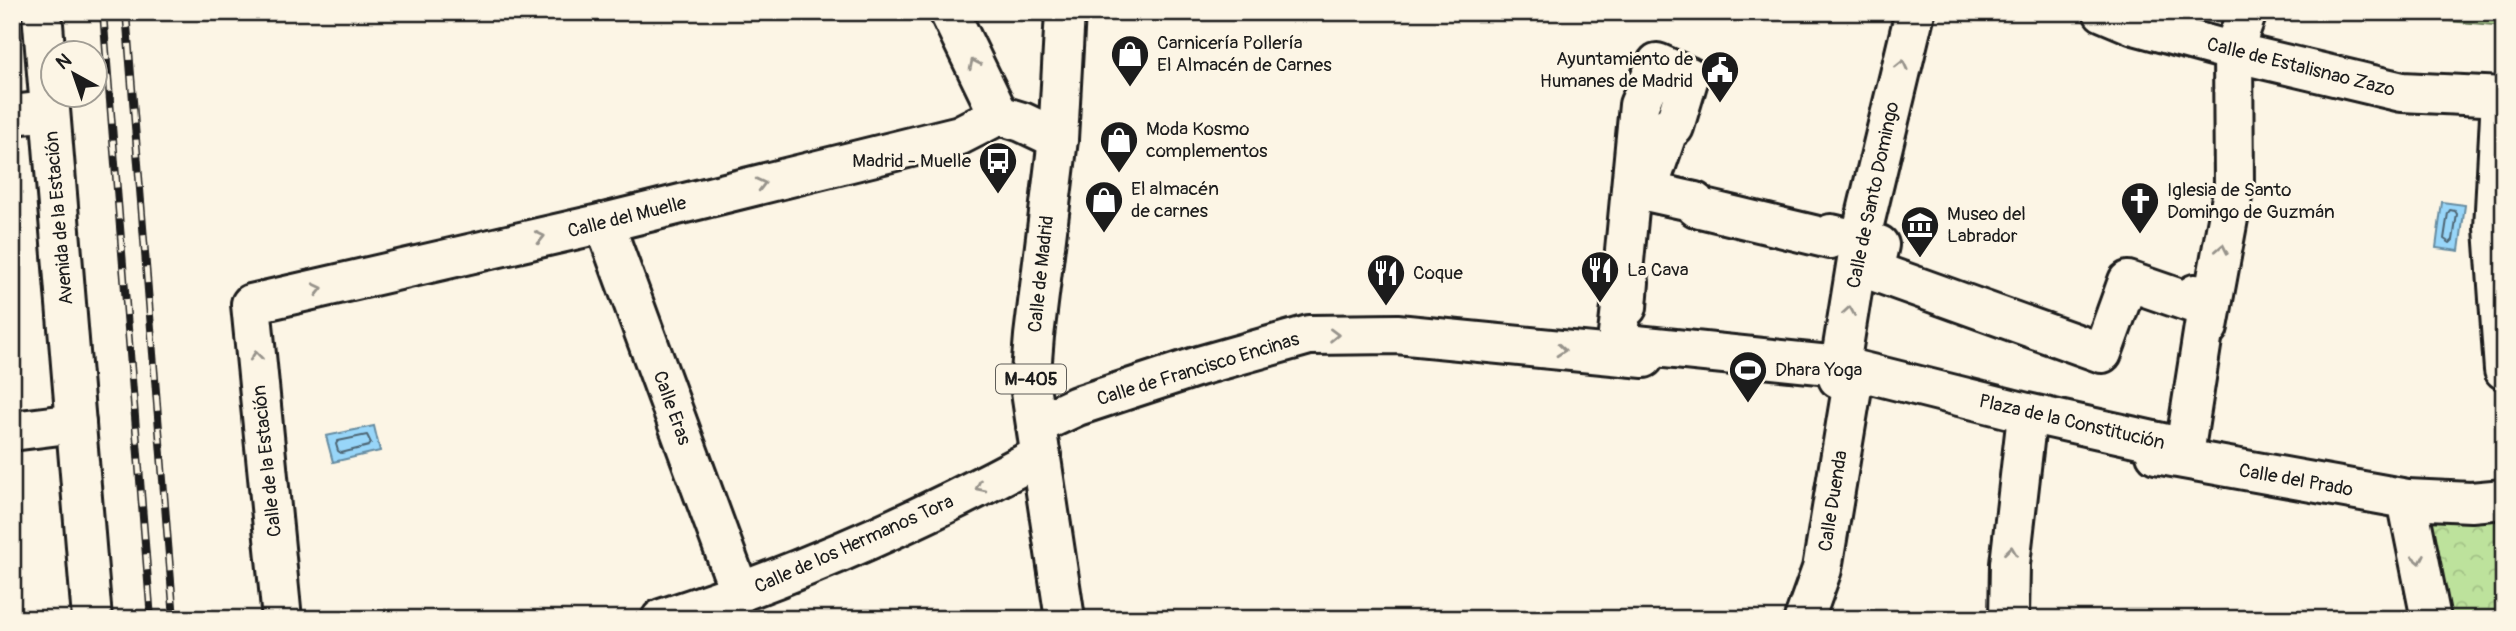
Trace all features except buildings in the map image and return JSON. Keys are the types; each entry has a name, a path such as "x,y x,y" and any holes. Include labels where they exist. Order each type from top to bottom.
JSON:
{"street":[{"path":"949,12 999,115 1022,122 1058,139"},
{"name":"Calle de Madrid","path":"1065,12 1058,139 1030,385 1065,619"},
{"name":"Calle de Santo Domingo","path":"1846,380 1860,241 1914,12"},
{"name":"Calle de Estalisnao Zazo","path":"2103,12 2134,25 2402,92 2502,97"},
{"path":"2184,461 2234,186 2232,51 2247,12"},
{"name":"Avenida de la Estación","path":"32,25 50,111 92,619"},
{"name":"Plaza de la Constitución","path":"1657,63 1689,78 1674,127 1670,125 1652,177 1650,192 1695,202 1696,207 1830,239 1831,234 1860,241 1879,246 1873,271 2102,353 2128,281 2192,303 2194,295 2208,301 2185,448 1839,366 1617,343 1621,307 1627,307 1629,282 1622,282 1639,105 1657,63"},
{"path":"2502,97 2494,228 2504,370"},
{"path":"12,115 50,111"},
{"name":"Calle del Muelle","path":"251,304 604,223 960,135 999,115"},
{"name":"Calle Eras","path":"604,223 740,593"},
{"name":"Calle de la Estación","path":"251,304 282,619"},
{"name":"Calle de Francisco Encinas","path":"1038,440 1077,406 1199,366 1309,335 1397,334 1616,355"},
{"name":"Plaza de la Constitución","path":"1616,355 1846,380 1940,408 2026,424 2184,461"},
{"name":"Calle Duenda","path":"1804,619 1822,569 1846,380"},
{"path":"12,431 76,423"},
{"path":"2009,619 2010,564 2026,424"},
{"name":"Calle de los Hermanos Tora","path":"661,619 740,593 854,548 997,479 1038,440"},
{"name":"Calle del Prado","path":"2184,461 2407,499 2471,502 2504,499"},
{"path":"2407,499 2431,619"}],"green space":[{"path":"2359,12 2504,12 2504,26 2370,14"},
{"path":"2407,499 2504,499 2504,619 2431,619"}],"water":[{"path":"2442,202 2465,205 2459,251 2436,248"},
{"path":"374,426 380,451 333,462 326,436"}],"railway":[{"path":"103,12 151,619"},
{"path":"126,12 174,619"}],"place":[{"name":"Carnicería Pollería El Almacén de Carnes","path":"1130,88"},
{"name":"Ayuntamiento de Humanes de Madrid","path":"1720,104"},
{"name":"Moda Kosmo complementos","path":"1119,174"},
{"name":"Madrid - Muelle","path":"998,195"},
{"name":"El almacén de carnes","path":"1104,234"},
{"name":"Iglesia de Santo Domingo de Guzmán","path":"2140,235"},
{"name":"Museo del Labrador","path":"1920,259"},
{"name":"La Cava","path":"1600,304"},
{"name":"Coque","path":"1386,307"},
{"name":"Dhara Yoga","path":"1748,404"}]}
